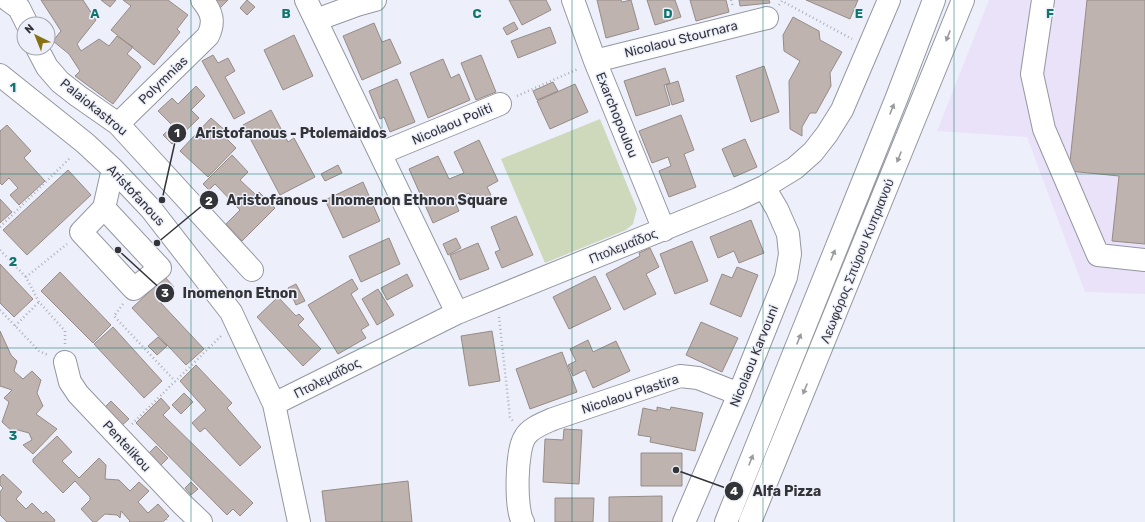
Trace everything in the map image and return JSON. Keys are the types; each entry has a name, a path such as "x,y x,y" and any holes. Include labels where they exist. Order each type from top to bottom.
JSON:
{"street":[{"path":"8,0 19,8 23,16"},
{"name":"Polymnias","path":"118,124 208,36 212,28 213,21 211,13 202,0"},
{"path":"306,0 324,17 381,153 457,313"},
{"path":"324,17 375,0"},
{"name":"Exarchopoulou","path":"573,0 595,61 664,230"},
{"name":"Πτολεμαΐδος","path":"274,404 457,313 664,230 764,187 795,168 813,152 827,134 842,110 889,0"},
{"name":"Λεωφόρος Σπύρου Κυπριανού","path":"726,522 897,97 934,0"},
{"name":"Λεωφόρος Σπύρου Κυπριανού","path":"750,522 963,0"},
{"path":"1043,0 1032,74 1044,129 1098,255 1145,260"},
{"name":"Nicolaou Stournara","path":"595,61 767,18"},
{"name":"Palaiokastrou","path":"41,56 47,67 60,82 118,124 252,270"},
{"name":"Aristofanous","path":"0,75 85,143 113,169 151,208 231,312 274,404 299,522"},
{"name":"Nicolaou Politi","path":"381,153 500,104"},
{"path":"113,169 104,208 81,232 134,290 182,248"},
{"name":"Nicolaou Karvouni","path":"684,522 739,394 786,277 790,254 788,234 777,209 764,187"},
{"path":"104,208 160,268"},
{"name":"Pentelikou","path":"65,362 70,382 78,394 201,522"},
{"name":"Nicolaou Plastira","path":"524,437 539,426 553,419 680,376 698,378 739,394"},
{"path":"523,522 520,518 518,504 519,458 524,437"}],"path":[{"path":"767,18 782,1 868,48"},
{"path":"500,104 595,61"},
{"path":"0,227 85,143"},
{"path":"26,276 81,232"},
{"path":"0,250 26,276 39,302 65,330 65,362 39,351 0,310"},
{"path":"134,290 114,316 175,381"},
{"path":"497,296 510,417 524,437"},
{"path":"15,326 39,302"},
{"path":"118,437 235,321"}],"shaded area":[{"path":"989,0 1145,0 1145,294 1085,292 1027,137 937,131"}],"green space":[{"path":"600,119 637,209 633,224 626,230 545,263 501,159"}],"building":[{"path":"41,0 83,0 96,20 77,44 81,51 99,39 109,46 117,36 133,47 127,54 141,67 113,104 75,76 80,71 69,54 56,43 56,37 61,31 56,23 56,16 51,16"},
{"path":"101,0 116,0 110,7"},
{"path":"123,0 168,0 188,15 177,29 180,32 154,65 111,30 131,6"},
{"path":"213,0 228,0 220,8"},
{"path":"247,0 255,7 247,15 240,8"},
{"path":"509,0 546,0 551,10 522,25"},
{"path":"597,0 621,0 622,2 631,0 639,29 606,38"},
{"path":"647,0 675,0 681,17 655,25"},
{"path":"690,0 726,0 729,12 696,21"},
{"path":"739,0 769,0 770,3 740,6"},
{"path":"806,0 858,0 850,19"},
{"path":"1087,0 1145,0 1145,244 1112,241 1119,176 1069,171"},
{"path":"793,17 819,31 820,40 842,52 830,73 831,86 816,113 810,113 802,127 802,136 790,129 789,81 800,61 784,51 783,35"},
{"path":"514,22 518,29 507,35 503,28"},
{"path":"374,23 382,42 390,39 401,63 362,80 343,36"},
{"path":"550,27 556,43 518,58 511,41"},
{"path":"294,35 313,76 283,90 264,50"},
{"path":"213,55 218,63 228,58 235,71 225,77 245,113 234,119 202,61"},
{"path":"481,55 496,92 476,100 461,63"},
{"path":"443,59 451,78 459,74 470,100 428,118 410,73"},
{"path":"764,66 779,112 751,122 736,76"},
{"path":"665,68 670,83 664,85 670,105 636,116 624,81"},
{"path":"397,79 415,122 390,132 384,117 380,119 369,91"},
{"path":"678,81 684,101 672,105 666,85"},
{"path":"553,82 558,91 537,100 533,91"},
{"path":"575,84 588,112 550,129 537,101"},
{"path":"196,86 205,96 191,110 199,118 172,144 163,135 173,126 158,111 172,98 178,104"},
{"path":"271,110 288,142 294,138 315,177 280,195 243,125"},
{"path":"681,115 694,150 684,154 696,187 669,197 659,171 671,166 668,157 652,163 639,131"},
{"path":"211,118 227,132 224,136 236,148 208,177 180,151"},
{"path":"7,125 31,151 24,158 45,181 19,205 10,195 18,188 9,178 2,185 0,183 0,131"},
{"path":"745,139 757,167 734,177 722,149"},
{"path":"479,140 498,181 487,187 491,195 474,203 469,193 454,200 459,211 433,223 409,169 438,156 449,179 464,173 454,152"},
{"path":"232,155 248,172 240,180 256,195 259,192 275,208 242,241 226,224 240,210 215,184 209,190 203,184"},
{"path":"338,165 342,173 325,181 321,174"},
{"path":"68,170 91,195 27,255 3,230"},
{"path":"363,182 380,221 343,238 325,200"},
{"path":"0,199 12,212 0,223"},
{"path":"516,216 533,255 502,268 495,252 500,250 491,227"},
{"path":"751,220 764,253 739,263 734,251 718,258 710,237"},
{"path":"389,238 400,264 361,282 349,256"},
{"path":"456,238 461,248 448,255 443,244"},
{"path":"692,241 708,281 675,294 660,254"},
{"path":"478,243 489,269 460,280 450,255"},
{"path":"650,248 659,267 646,274 656,294 624,310 606,274 640,256 639,253"},
{"path":"0,264 33,299 14,317 0,303"},
{"path":"737,267 758,275 741,317 710,304 722,274 732,278"},
{"path":"60,272 111,325 93,343 41,291"},
{"path":"407,274 413,286 387,300 381,288"},
{"path":"595,276 611,309 569,329 553,297"},
{"path":"165,277 174,287 159,301 204,349 186,365 132,308"},
{"path":"352,279 358,289 351,294 369,325 361,330 366,338 338,354 308,305"},
{"path":"296,284 305,301 296,305 288,288"},
{"path":"378,289 394,315 377,325 362,299"},
{"path":"278,297 296,316 299,314 304,319 298,325 321,349 303,366 257,317"},
{"path":"701,322 738,338 722,372 686,355"},
{"path":"113,327 162,381 144,398 94,344"},
{"path":"0,331 11,355 17,361 14,371 23,379 32,371 41,380 37,393 43,406 36,414 57,429 33,454 23,445 32,440 29,433 18,430 13,432 2,422 9,402 4,398 12,390 0,386"},
{"path":"492,331 500,381 469,386 461,336"},
{"path":"158,337 167,346 157,355 148,346"},
{"path":"588,340 593,352 616,341 630,371 593,388 585,370 573,376 568,365 576,361 570,349"},
{"path":"562,352 577,392 530,409 516,369"},
{"path":"196,365 232,403 227,408 261,447 240,466 205,428 200,432 192,423 206,410 180,381"},
{"path":"184,393 193,402 181,414 172,405"},
{"path":"161,398 170,408 163,415 253,503 240,516 233,509 227,515 136,423"},
{"path":"111,401 129,419 119,428 102,410"},
{"path":"657,407 670,410 671,407 703,413 695,451 650,442 651,437 638,435 643,408 657,411"},
{"path":"564,429 582,430 579,484 543,482 545,439 563,440"},
{"path":"57,436 72,452 62,461 79,478 99,458 106,465 105,479 119,480 130,491 139,482 149,491 138,502 148,513 158,504 169,516 163,522 129,522 130,521 121,511 120,518 117,515 105,514 96,522 93,522 81,509 90,500 90,497 75,481 63,493 33,462 33,459"},
{"path":"156,446 168,458 160,466 148,454"},
{"path":"641,453 682,453 682,486 641,486"},
{"path":"3,474 22,492 16,499 26,509 32,503 43,514 46,511 55,520 54,522 7,522 0,515 0,492 3,488 0,485 0,477"},
{"path":"408,481 412,522 326,522 322,491"},
{"path":"191,482 198,489 191,495 185,488"},
{"path":"662,496 662,522 609,522 609,497"},
{"path":"555,498 594,498 593,522 555,522"}],"place":[{"name":"Aristofanous - Ptolemaidos","path":"162,200"},
{"name":"Aristofanous - Inomenon Ethnon Square","path":"157,243"},
{"name":"Inomenon Etnon","path":"118,250"},
{"name":"Alfa Pizza","path":"676,470"}]}
